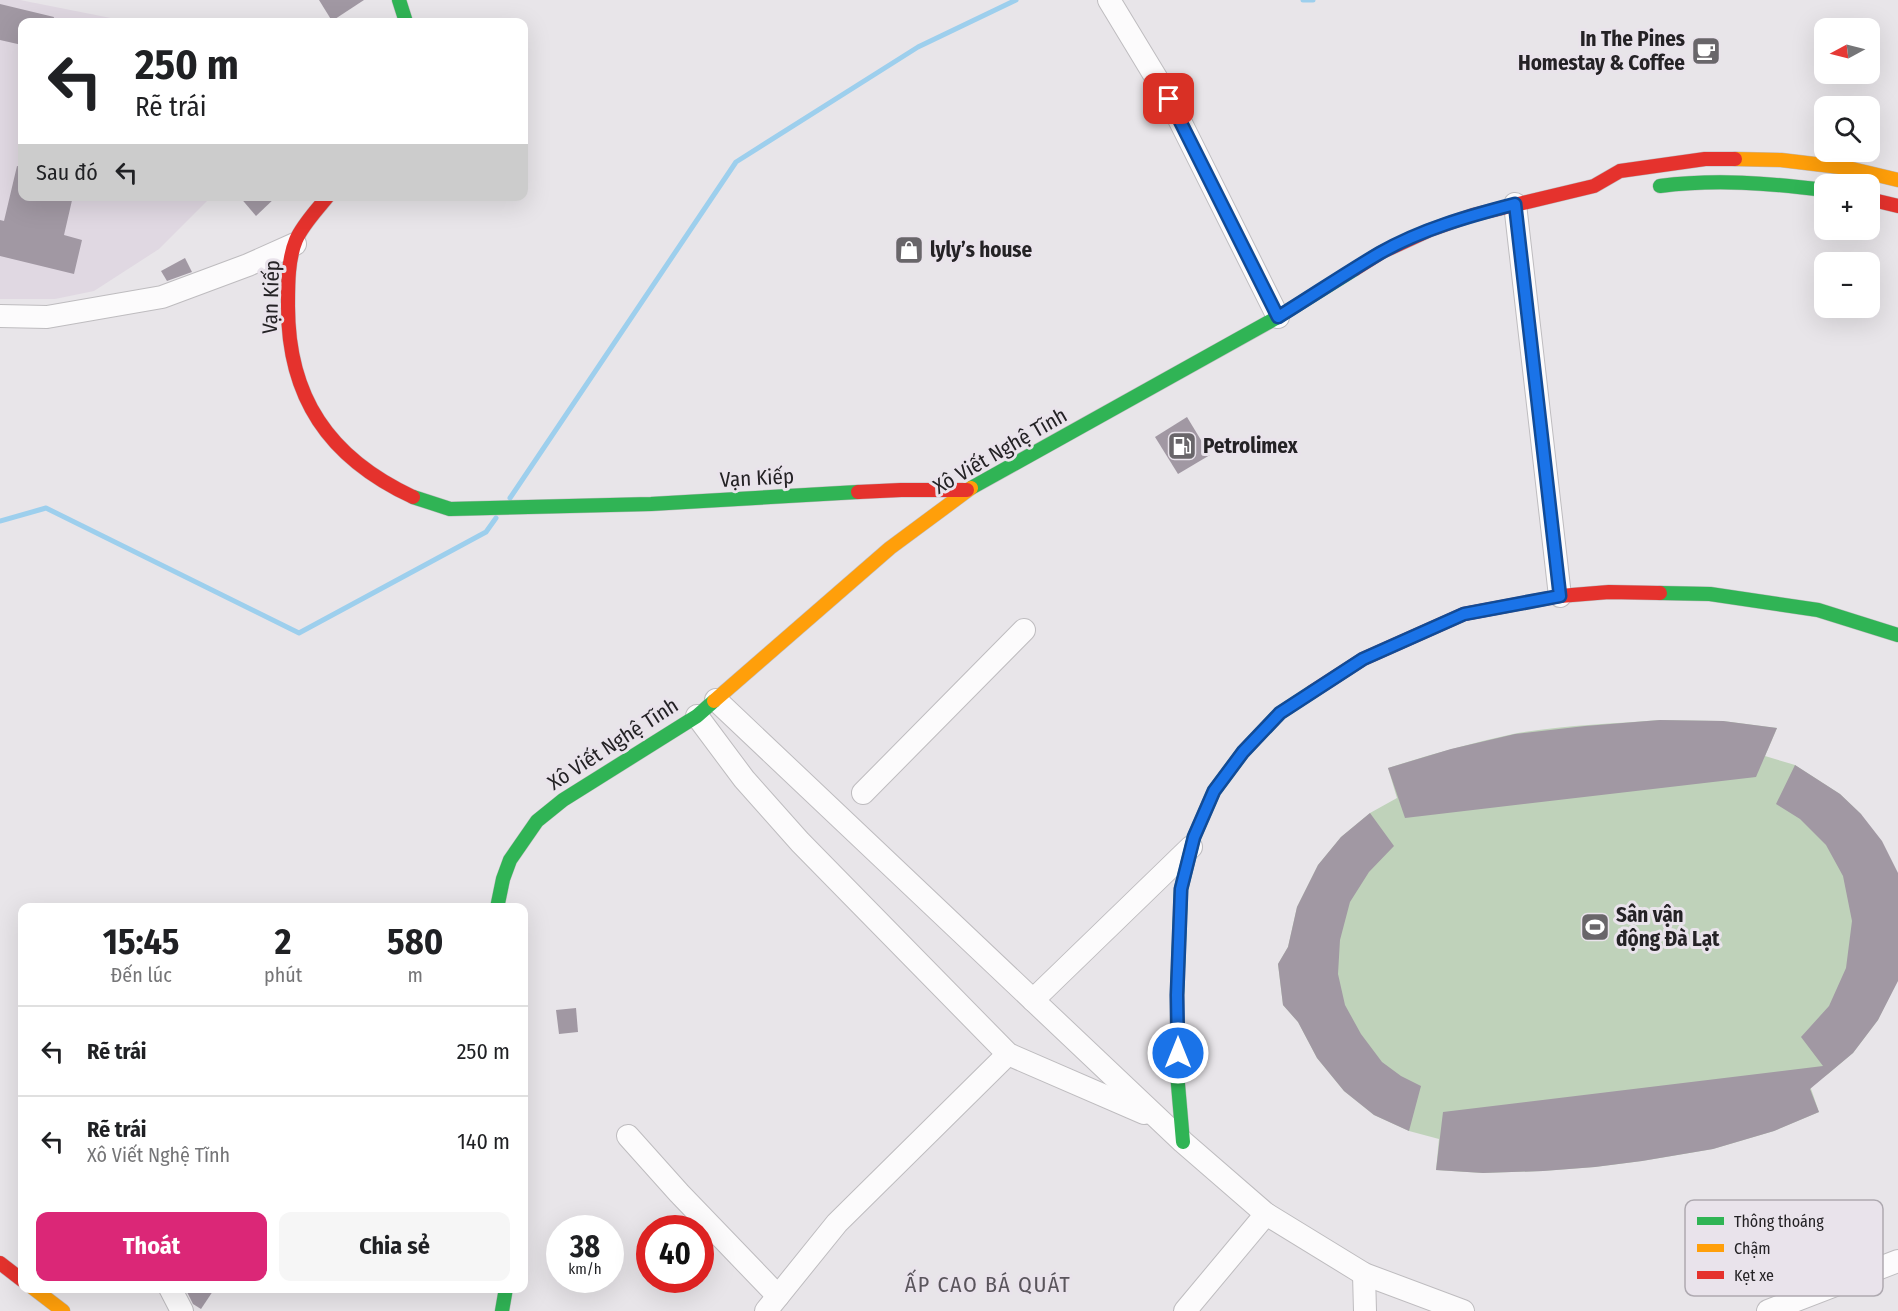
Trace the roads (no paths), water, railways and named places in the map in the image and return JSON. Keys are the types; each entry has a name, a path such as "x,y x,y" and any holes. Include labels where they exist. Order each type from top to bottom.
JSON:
{"street":[{"path":"399,0 405,18"},
{"path":"1109,0 1169,99 1278,317"},
{"name":"Xô Viết Nghệ Tĩnh","path":"498,903 510,860 537,821 563,800 697,716 890,548 967,490 1278,317 1382,252 1430,230 1473,215 1594,186 1620,171 1705,159 1781,160 1848,168 1898,180"},
{"path":"1647,188 1690,181 1766,182 1814,189"},
{"name":"Xô Viết Nghệ Tĩnh","path":"1594,186 1615,190"},
{"name":"Vạn Kiếp","path":"324,201 294,244 288,291 287,324 293,368 306,401 322,427 351,460 371,476 404,495 450,509 765,499 901,490 967,490"},
{"path":"1880,202 1898,206"},
{"path":"1515,204 1560,596"},
{"path":"0,316 47,317 162,297 248,265 294,244"},
{"path":"1183,1143 1177,1073 1181,889 1194,837 1214,791 1243,752 1280,713 1363,659 1464,614 1560,596 1609,592 1710,594 1818,610 1898,635"},
{"path":"863,793 1023,630"},
{"path":"716,700 1183,1143 1266,1214 1364,1274 1462,1311"},
{"path":"697,716 744,779 800,842 1008,1054 1159,1120"},
{"path":"1033,1000 1192,847"},
{"path":"628,1136 772,1303 837,1223 1008,1054"},
{"path":"1185,1311 1266,1214"},
{"path":"1883,1267 1898,1261"},
{"path":"0,1263 18,1277"},
{"path":"1364,1274 1365,1311"},
{"path":"40,1293 63,1311"},
{"path":"173,1293 182,1311"},
{"path":"502,1311 505,1293"},
{"path":"1768,1311 1807,1296"}],"waterway":[{"path":"510,498 736,162 918,47 1016,0"},
{"path":"1303,0 1313,0"},
{"path":"0,521 46,508 299,633 486,532 496,518"}],"place":[{"name":"In The Pines Homestay & Coffee","path":"1706,51"},
{"name":"lyly’s house","path":"909,250"},
{"name":"Petrolimex","path":"1182,446"},
{"name":"Sân vận động Đà Lạt","path":"1595,927"}],"district":[{"name":"ẤP CAO BÁ QUÁT","path":"988,1284"}]}
